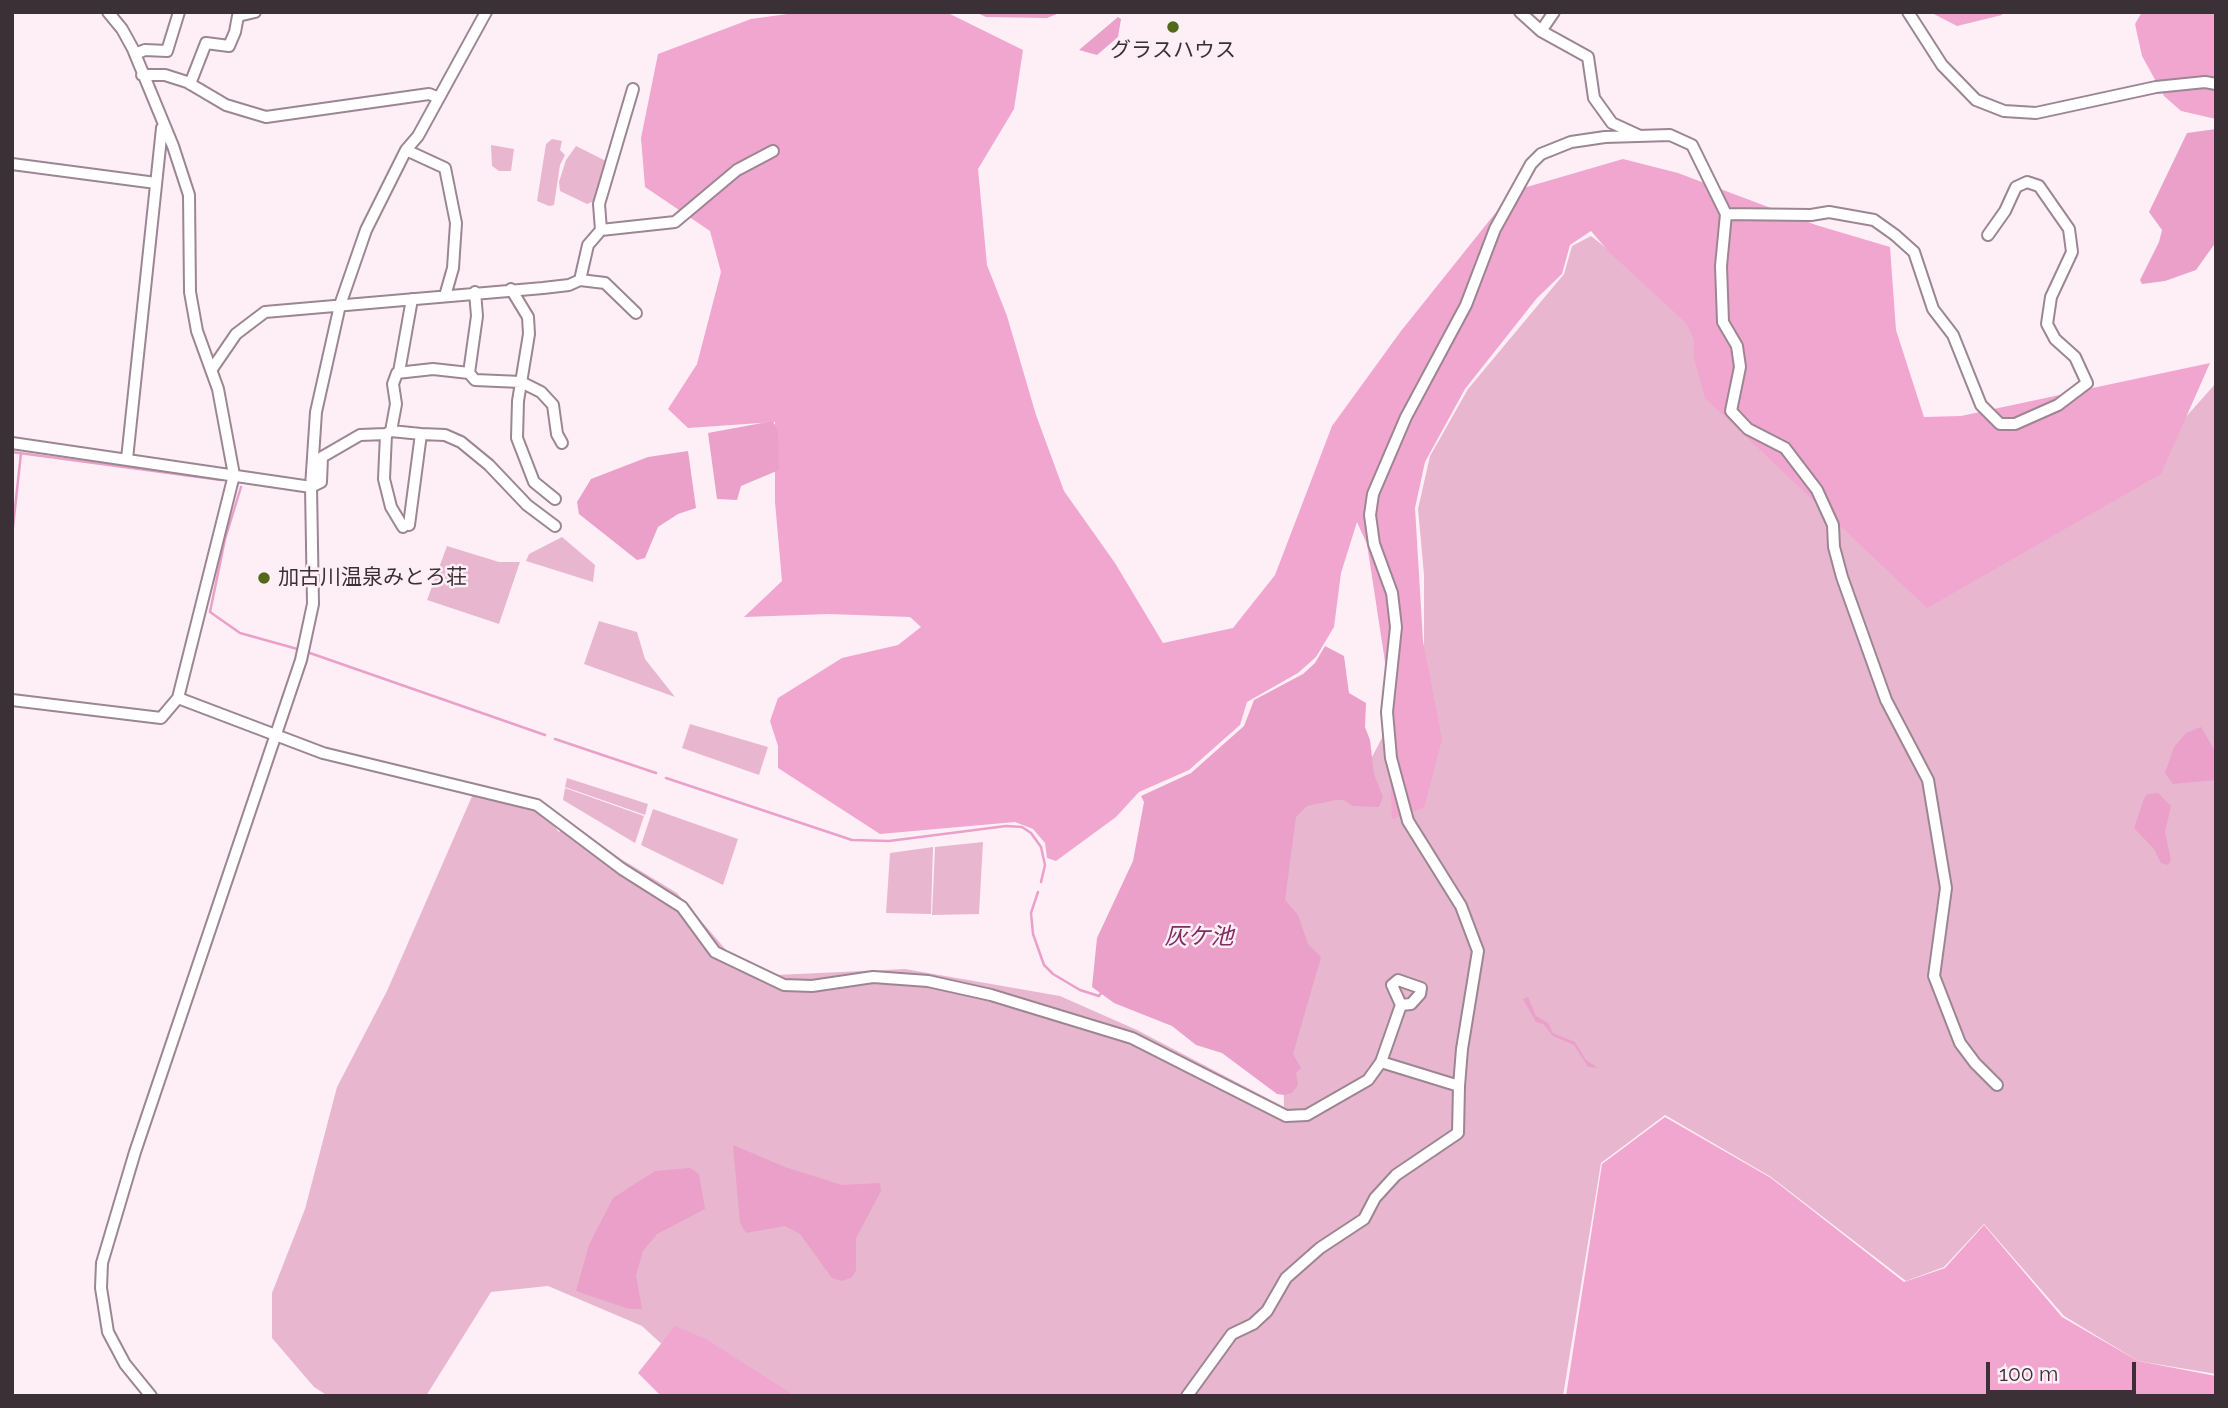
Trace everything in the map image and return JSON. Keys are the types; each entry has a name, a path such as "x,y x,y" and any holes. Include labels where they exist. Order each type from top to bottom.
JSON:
{"street":[{"path":"135,54 145,50 167,51 179,12"},
{"path":"190,84 206,43 229,46 238,16 255,12"},
{"path":"151,1396 125,1364 108,1332 101,1289 102,1263 301,660 313,604 311,487 316,412 340,305 366,230 406,150 418,136 486,12"},
{"path":"1520,12 1541,31 1588,57 1594,98 1612,123 1641,137"},
{"path":"1541,31 1554,12"},
{"path":"1908,12 1942,65 1976,100 2004,111 2036,113 2156,87 2205,82 2216,84"},
{"path":"12,700 161,718 178,698 234,475 230,439 212,369 197,331 190,292 188,195 135,54 112,14"},
{"path":"142,75 165,75 190,84 226,105 266,117 429,94 437,97"},
{"path":"601,230 599,204 634,89"},
{"path":"127,459 162,123"},
{"path":"1186,1396 1231,1334 1253,1324 1267,1311 1286,1278 1320,1248 1364,1219 1375,1198 1396,1175 1458,1133 1462,1049 1478,951 1461,906 1408,821 1391,758 1387,712 1396,627 1392,593 1374,544 1370,516 1373,494 1406,417 1466,305 1495,229 1531,164 1541,154 1571,142 1605,137 1670,135 1692,145 1727,214 1721,299 1723,322 1737,346 1740,367 1731,411 1748,429 1771,438 1795,457 1817,490 1833,525 1834,547 1842,577 1886,700 1928,780 1946,888 1934,965 1936,987 1959,1043 1997,1085"},
{"path":"406,150 445,168 456,223 453,268 445,296"},
{"path":"580,280 588,245 601,230 675,222 737,170 773,151"},
{"path":"12,164 156,183"},
{"path":"1727,214 1811,215 1829,212 1874,220 1895,235 1914,252 1933,309 1953,335 1981,405 2000,424 2015,424 2058,405 2087,383 2075,357 2055,339 2047,324 2050,297 2072,252 2069,229 2039,186 2027,182 2016,187 2005,211 1988,234"},
{"path":"212,369 236,334 265,312 569,285 580,280 605,283 636,313"},
{"path":"511,289 528,317 528,353 521,382 517,438 534,482 555,499"},
{"path":"469,373 477,316 475,292"},
{"path":"412,299 399,372 393,384 396,404 389,433 384,480 391,507 406,526 421,434"},
{"path":"399,372 433,369 469,373 475,380 521,382 545,395 553,405 557,435 562,443"},
{"path":"12,443 311,487 321,482 322,457 360,435 445,435 461,442 489,465 527,505 555,526"},
{"path":"178,698 323,753 537,804 622,869 682,907 715,952 785,985 812,986 873,977 928,981 991,995 1132,1038 1286,1116 1307,1115 1348,1094 1368,1080 1381,1062 1401,1005"},
{"path":"1381,1062 1459,1086"}],"shaded area":[{"path":"802,12 946,12 1023,50 1014,109 978,169 987,265 1007,316 1036,415 1064,491 1115,563 1163,643 1233,628 1275,575 1332,426 1401,331 1513,191 1623,159 1678,173 1816,225 1890,247 1896,330 1924,417 1961,416 2210,363 2161,474 1927,608 1705,398 1694,359 1694,340 1686,323 1610,253 1591,231 1570,245 1562,274 1537,298 1465,389 1425,462 1415,508 1423,641 1442,739 1424,808 1392,819 1387,675 1367,544 1357,522 1341,573 1334,627 1316,657 1298,673 1247,702 1240,725 1189,770 1139,792 1116,817 1056,861 1047,858 1045,843 1033,829 1015,822 880,834 778,768 778,746 770,721 778,698 842,658 898,645 921,627 910,617 829,614 744,617 782,581 775,502 775,422 688,428 668,409 697,364 721,272 710,231 645,187 641,138 658,54 751,19"},
{"path":"1930,12 2003,12 2002,15 1957,26"},
{"path":"2142,12 2216,12 2216,119 2181,111 2164,96 2142,56 2135,24"},
{"path":"552,139 562,141 560,150 565,155 560,165 554,205 549,206 537,201 546,144"},
{"path":"491,145 514,149 511,171 499,171 492,166"},
{"path":"576,146 608,162 600,177 594,201 587,204 560,191 559,182 566,160"},
{"path":"1591,236 1705,326 1740,409 2152,455 2216,383 2216,1374 2138,1361 2064,1316 1984,1224 1944,1267 1906,1281 1771,1177 1665,1115 1601,1163 1563,1396 758,1396 690,1370 642,1326 548,1286 491,1292 426,1396 328,1396 314,1387 272,1338 272,1293 305,1209 337,1087 387,991 473,794 533,810 545,816 559,832 569,821 621,859 677,893 727,951 776,975 905,969 1060,996 1137,1030 1284,1107 1279,906 1291,809 1357,786 1414,676 1424,644 1424,575 1418,509 1430,456 1468,389 1564,274 1572,246"},
{"path":"562,537 595,565 593,582 526,561 529,554"},
{"path":"447,546 499,562 520,562 499,624 427,600"},
{"path":"599,621 637,632 645,659 675,697 584,664"},
{"path":"690,724 768,747 759,775 682,748"},
{"path":"567,778 648,804 645,815 565,787"},
{"path":"565,788 644,816 635,843 563,800"},
{"path":"653,809 738,839 723,885 641,845"},
{"path":"983,842 979,914 932,915 935,847"},
{"path":"933,847 931,914 886,913 890,853"},
{"path":"1665,1117 1771,1178 1904,1282 1945,1268 1984,1225 2062,1317 2138,1361 2216,1376 2216,1396 1566,1396 1602,1164"},
{"path":"675,1326 706,1339 795,1396 661,1396 638,1373"}],"water":[{"path":"975,12 1062,12 1047,18 986,17"},
{"path":"1118,17 1121,19 1118,37 1097,55 1079,50"},
{"path":"2216,129 2216,242 2196,270 2165,281 2142,284 2140,280 2162,230 2149,212 2187,133"},
{"path":"773,421 778,431 779,470 741,486 737,500 717,499 708,433"},
{"path":"688,451 696,508 678,514 658,527 645,558 637,560 579,514 577,502 591,479 648,457"},
{"name":"灰ケ池","path":"1325,646 1344,656 1349,693 1366,703 1365,727 1370,740 1374,774 1383,797 1379,807 1353,806 1344,800 1336,800 1307,806 1296,817 1285,900 1298,915 1308,944 1321,957 1293,1054 1301,1068 1296,1073 1298,1085 1292,1093 1284,1095 1277,1094 1222,1053 1196,1045 1172,1026 1114,1003 1092,987 1097,938 1133,861 1144,802 1141,796 1191,773 1244,726 1254,700 1303,674 1315,663"},
{"path":"2201,727 2216,753 2216,780 2173,784 2165,773 2174,747 2186,733"},
{"path":"2158,793 2171,806 2165,832 2171,860 2168,865 2161,863 2154,849 2134,828 2147,794"},
{"path":"1528,997 1536,1016 1548,1023 1553,1033 1575,1042 1586,1060 1598,1068 1588,1067 1574,1045 1553,1036 1543,1024 1536,1022 1523,999"},
{"path":"733,1145 785,1167 842,1185 880,1183 881,1191 856,1238 856,1271 851,1278 841,1281 832,1278 800,1234 785,1226 746,1233 740,1223"},
{"path":"690,1168 699,1174 705,1209 657,1234 643,1251 636,1275 642,1309 629,1309 576,1291 589,1245 613,1198 655,1171"}],"waterway":[{"path":"12,452 221,480"},
{"path":"12,536 21,453"},
{"path":"241,487 225,539 210,612 240,633 301,650"},
{"path":"307,652 545,735"},
{"path":"555,739 656,773"},
{"path":"666,778 852,840 889,841 1006,826 1022,827 1031,833 1041,847 1045,865 1041,882"},
{"path":"1038,892 1031,913 1033,934 1044,965 1053,974 1080,990 1099,996 1101,993"}],"place":[{"name":"グラスハウス","path":"1173,27"},
{"name":"加古川温泉みとろ荘","path":"264,578"}]}
